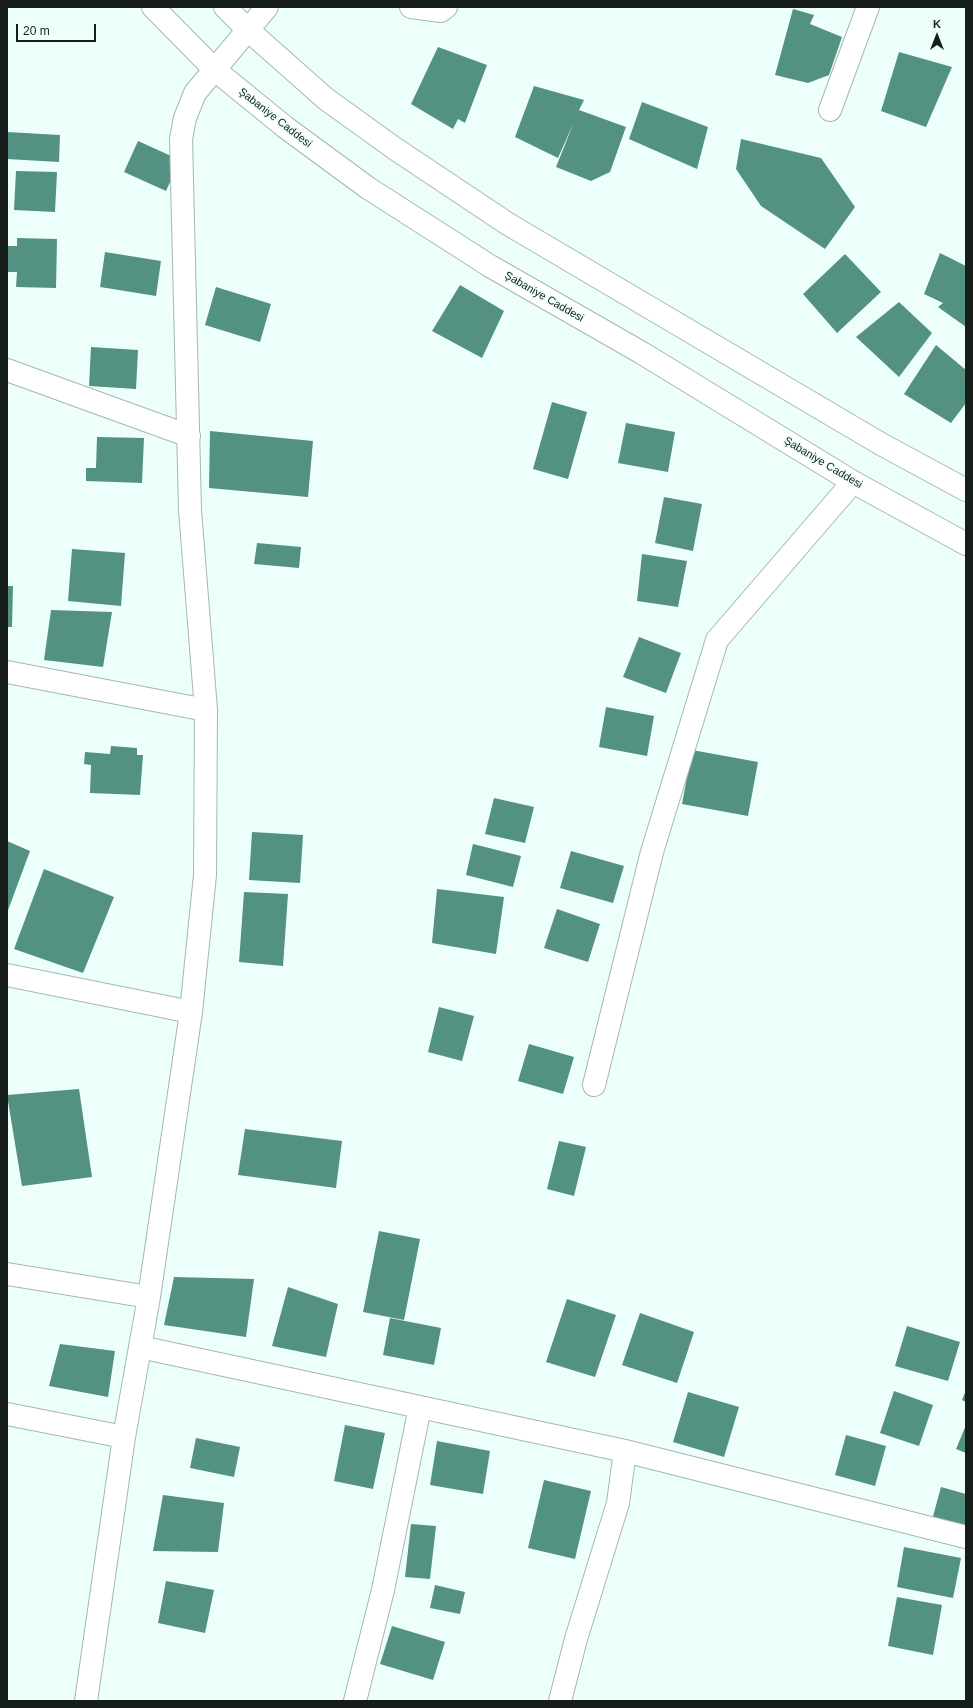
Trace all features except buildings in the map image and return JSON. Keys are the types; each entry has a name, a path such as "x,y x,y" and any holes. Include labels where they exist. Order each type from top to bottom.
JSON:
{"main road":[{"name":"Şabaniye Caddesi","path":"153,7 215,70 285,127 368,188 490,266 642,353 854,482 966,544"},
{"path":"226,7 248,30 326,98 394,148 508,224 874,440 966,490"},
{"path":"86,1701 124,1437 149,1297 191,1012 204,875 206,710 190,510 181,140 185,118 195,93 267,7"},
{"path":"411,7 442,11 446,7"},
{"path":"830,110 868,7"},
{"path":"7,370 189,436"},
{"path":"594,1085 652,852 717,640 854,482"},
{"path":"7,672 206,710"},
{"path":"7,975 191,1012"},
{"path":"7,1274 149,1297"},
{"path":"140,1347 625,1451 966,1537"},
{"path":"355,1701 383,1590 420,1407"},
{"path":"7,1414 124,1437"},
{"path":"560,1701 576,1639 618,1504 625,1451"}]}
